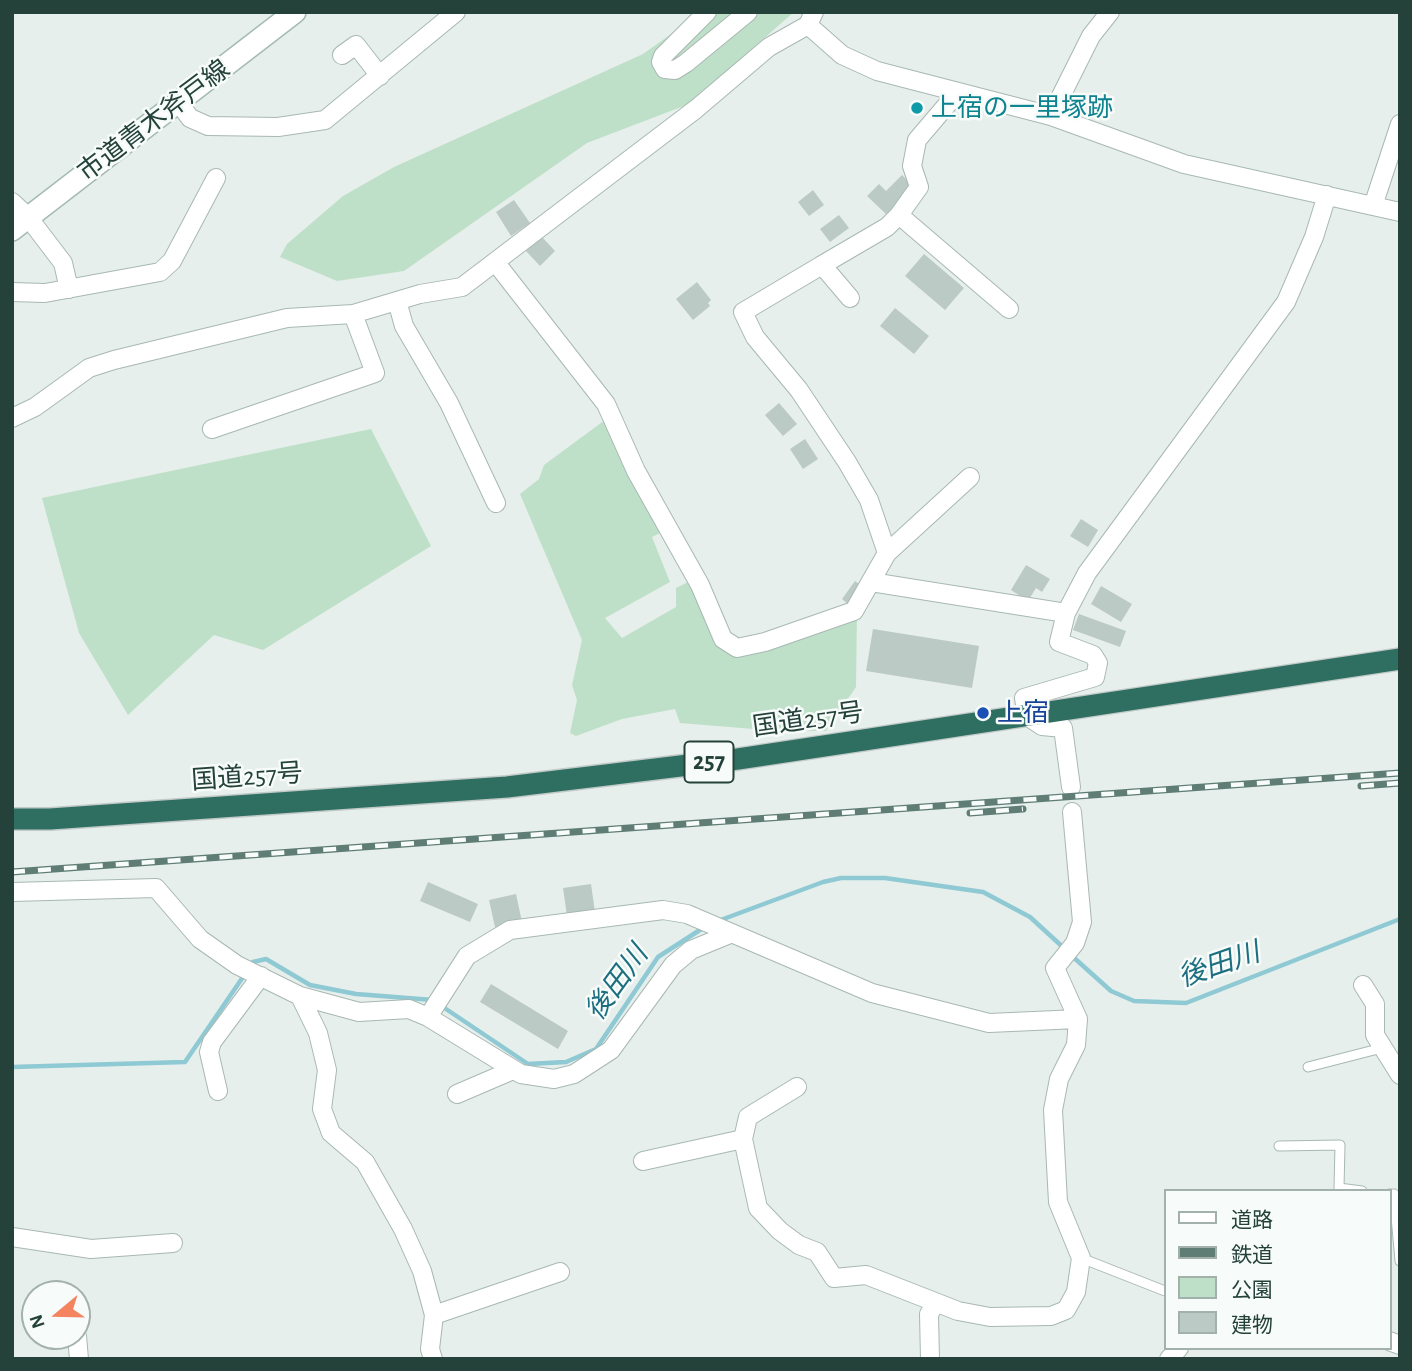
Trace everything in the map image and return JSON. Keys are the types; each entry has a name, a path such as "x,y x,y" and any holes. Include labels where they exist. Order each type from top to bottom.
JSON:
{"highway":[{"name":"国道257号","path":"12,818 50,819 507,787 738,759 1400,659"}],"street":[{"name":"市道青木斧戸線","path":"20,224 295,12"},
{"path":"179,103 190,118 208,126 307,125 325,120 337,113 456,12"},
{"path":"707,12 663,56 661,62 666,69 675,70 686,64 748,12"},
{"path":"1051,116 1091,36 1110,12"},
{"path":"12,418 35,407 89,368 114,360 287,318 353,314 462,288 706,100 769,47 811,19 842,55 877,71 1051,116 1184,164 1400,212"},
{"path":"342,55 356,45 380,76"},
{"path":"887,553 869,500 847,461 799,390 755,337 743,312 887,227 899,215 919,187 912,166 917,140 957,93"},
{"path":"1373,206 1400,124"},
{"path":"12,292 45,293 160,272 172,261 216,178"},
{"path":"1071,787 1063,728 1042,726 1027,716 1024,698 1095,677 1098,670 1093,655 1059,642 1066,613 1087,573 1286,302 1314,237 1327,195"},
{"path":"12,202 20,224 63,263 69,289"},
{"path":"899,215 1009,309"},
{"path":"496,263 606,404 636,471 699,585 727,644 737,648 765,642 854,611 887,553 970,477"},
{"path":"822,265 850,298"},
{"path":"397,302 404,326 449,403 496,503"},
{"path":"212,429 375,373 353,314"},
{"path":"870,582 1066,613"},
{"path":"797,1087 748,1117 743,1139 758,1208 780,1231 817,1252 834,1278 866,1275 936,1303 990,1317 1051,1316 1066,1310 1076,1293 1081,1258 1058,1202 1053,1148 1055,1092 1076,1045 1077,1019 1055,968 1075,943 1082,922 1072,812"},
{"path":"12,892 156,888 200,939 237,965 300,996 359,1012 433,1009 513,1070 554,1079 574,1074 594,1064 611,1050 673,965 691,950 727,933"},
{"path":"433,1009 467,956 510,930 663,910 694,918 872,993 989,1023 1077,1019"},
{"path":"218,1091 209,1052 212,1042 259,975"},
{"path":"1363,985 1375,1004 1375,1035 1400,1075"},
{"path":"300,996 318,1033 327,1070 322,1109 331,1133 365,1161 417,1261 434,1315 430,1349 433,1359"},
{"path":"457,1094 513,1070"},
{"path":"643,1161 743,1139"},
{"path":"12,1237 91,1250 173,1243"},
{"path":"434,1315 560,1272"},
{"path":"930,1359 929,1314 936,1303"}],"lane":[{"path":"1308,1067 1382,1048"},
{"path":"1279,1146 1340,1145 1339,1188 1347,1189"},
{"path":"1391,1194 1394,1194 1400,1261"},
{"path":"1081,1258 1164,1291"}],"green space":[{"path":"702,12 794,12 689,104 587,143 404,271 337,281 280,257 287,244 343,196 394,167 643,54"},
{"path":"609,417 664,531 652,537 670,582 605,618 622,638 676,607 676,588 692,580 731,653 857,612 856,687 826,731 778,731 680,723 675,709 622,719 576,736 570,733 577,700 572,685 582,640 520,494 539,479 544,465"},
{"path":"371,429 431,546 263,650 214,635 128,715 79,633 42,498"}],"building":[{"path":"902,175 915,188 886,214 867,196 879,184 886,191"},
{"path":"813,190 824,205 809,216 798,202"},
{"path":"514,200 530,223 511,236 496,212"},
{"path":"839,215 849,228 830,242 820,229"},
{"path":"542,237 555,251 540,266 526,251"},
{"path":"924,254 964,288 945,310 905,276"},
{"path":"697,282 711,300 708,303 710,306 693,320 676,299"},
{"path":"895,308 929,336 914,354 880,326"},
{"path":"779,403 797,424 783,436 765,415"},
{"path":"805,439 818,459 803,469 790,449"},
{"path":"1081,519 1098,530 1088,547 1070,536"},
{"path":"1026,565 1050,579 1042,592 1036,588 1028,601 1011,590"},
{"path":"855,581 863,587 850,606 842,599"},
{"path":"1101,586 1132,604 1121,622 1091,604"},
{"path":"1079,614 1126,631 1120,647 1073,630"},
{"path":"873,629 979,646 972,688 866,671"},
{"path":"428,882 478,904 470,922 420,901"},
{"path":"591,884 595,912 567,916 563,888"},
{"path":"516,894 522,922 495,927 489,900"},
{"path":"491,984 568,1031 558,1049 480,1002"}],"waterway":[{"name":"後田川","path":"718,921 823,882 841,878 885,878 983,892 1030,917 1066,950"},
{"name":"後田川","path":"1072,956 1111,991 1134,1001 1186,1003 1400,919"},
{"name":"後田川","path":"440,1005 528,1064 566,1062 596,1049 658,957 703,928"},
{"name":"後田川","path":"250,967 253,962 266,959 310,985 356,994 433,1000"},
{"name":"後田川","path":"12,1067 185,1062 245,974"}],"railway":[{"path":"12,872 1400,773"},
{"path":"1361,786 1400,783"},
{"path":"970,813 1023,809"}],"place":[{"name":"上宿の一里塚跡","path":"917,108"},
{"name":"上宿","path":"983,713"}]}
